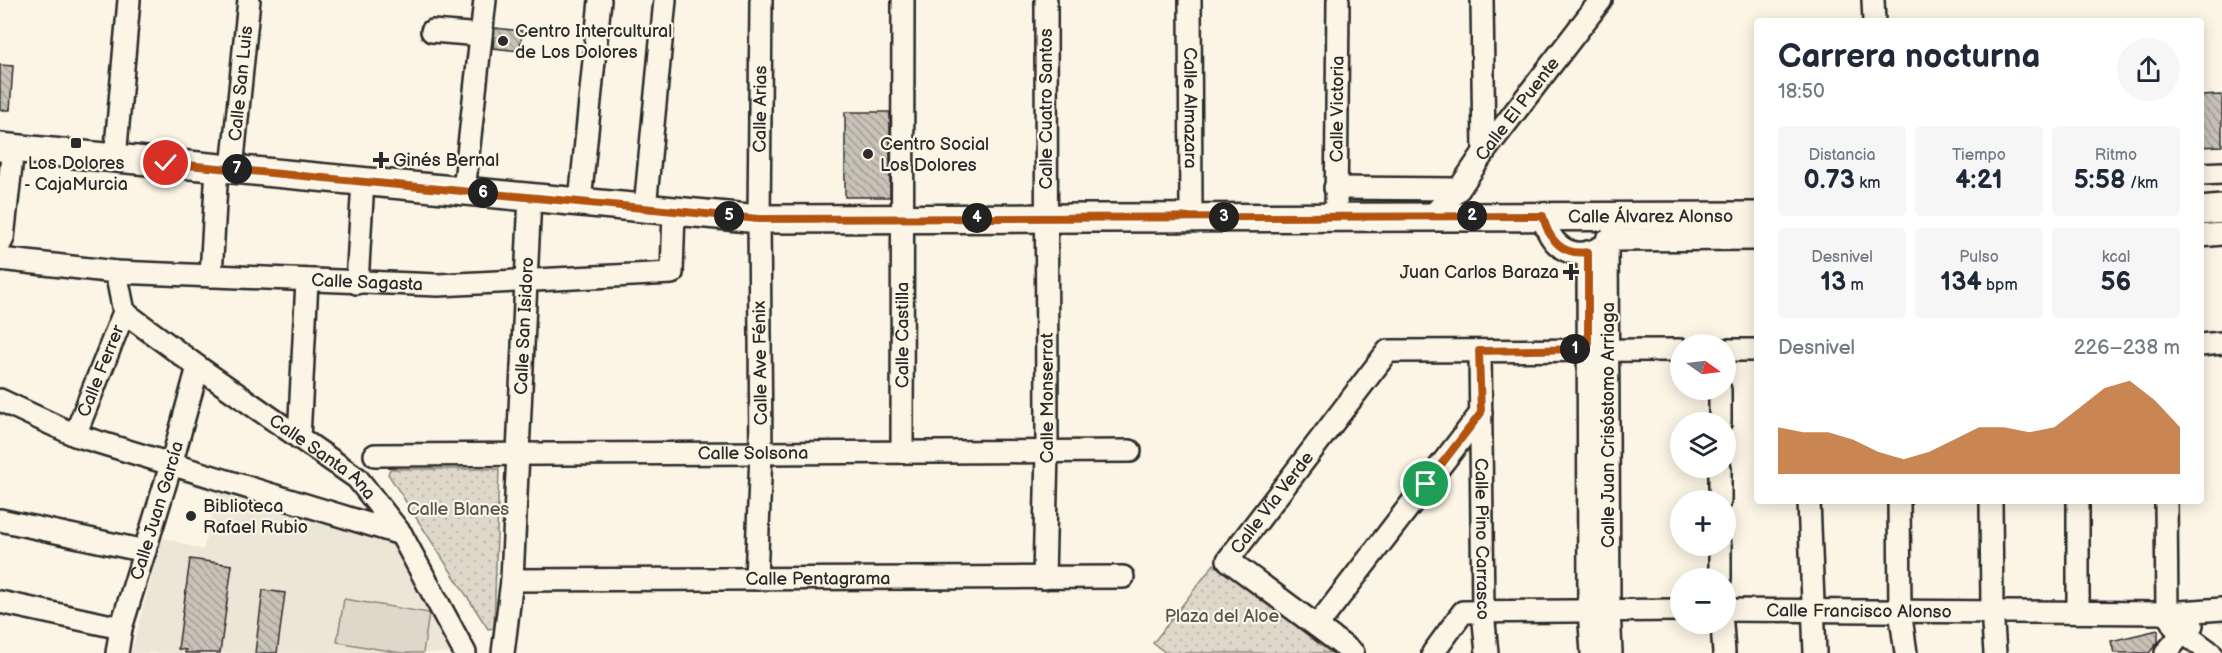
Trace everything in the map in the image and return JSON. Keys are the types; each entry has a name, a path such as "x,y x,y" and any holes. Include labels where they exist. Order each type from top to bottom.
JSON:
{"main road":[{"name":"Calle Álvarez Alonso","path":"6,148 759,219 1543,216 1611,228 1754,216"},
{"path":"2204,211 2222,209"}],"street":[{"path":"115,158 129,0"},
{"name":"Calle San Luis","path":"211,276 224,168 249,0"},
{"path":"464,191 485,0"},
{"path":"580,202 600,0"},
{"path":"645,208 665,0"},
{"name":"Calle Arias","path":"759,219 761,0"},
{"name":"Calle Castilla","path":"902,452 903,0"},
{"name":"Calle Cuatro Santos","path":"1045,218 1046,0"},
{"name":"Calle Almazara","path":"1190,0 1191,217"},
{"name":"Calle Victoria","path":"1336,217 1338,0"},
{"path":"1482,0 1484,152"},
{"name":"Calle El Puente","path":"1431,216 1459,189 1484,152 1601,0"},
{"path":"1873,0 1874,18"},
{"path":"432,31 481,35"},
{"path":"0,244 3,238 6,148"},
{"path":"2204,174 2222,173"},
{"path":"357,283 363,181"},
{"path":"1335,188 1459,189"},
{"name":"Calle San Isidoro","path":"519,454 530,197"},
{"name":"Calle Sagasta","path":"0,259 116,272 438,285 672,273 674,211"},
{"path":"1543,216 1549,235 1558,246 1572,252 1588,252 1599,248 1611,228"},
{"name":"Calle Monserrat","path":"1044,578 1047,451 1045,218"},
{"name":"Calle Ave Fénix","path":"756,579 761,453 759,219"},
{"name":"Calle Álvarez Alonso","path":"1611,228 1754,239"},
{"name":"Calle Juan Crisóstomo Arriaga","path":"1598,349 1611,228"},
{"path":"2204,236 2222,234"},
{"name":"Calle Juan Crisóstomo Arriaga","path":"1588,252 1598,349 1599,609"},
{"name":"Calle Ferrer","path":"75,435 124,312 116,272"},
{"path":"299,438 307,281"},
{"name":"Calle Santa Ana","path":"124,312 198,367 357,478 401,534 465,653"},
{"path":"2204,345 2222,343"},
{"path":"1479,351 1670,350"},
{"path":"1736,350 1754,350"},
{"name":"Calle Vía Verde","path":"1353,653 1228,560 1388,351 1479,351"},
{"name":"Calle Pino Carrasco","path":"1479,351 1483,612 1487,653"},
{"name":"Calle Juan García","path":"117,653 121,628 171,465 198,367"},
{"path":"0,400 75,435 401,534"},
{"path":"1317,626 1481,413"},
{"name":"Calle Solsona","path":"375,455 1130,451"},
{"path":"503,653 512,580 519,454"},
{"path":"1809,504 1815,653"},
{"path":"1899,504 1900,610 1906,653"},
{"path":"1991,504 1992,610 1995,653"},
{"path":"2078,504 2078,612"},
{"path":"2166,504 2167,613 2174,626 2211,653"},
{"path":"0,520 145,551"},
{"name":"Calle Pentagrama","path":"512,580 1124,577"},
{"path":"0,602 121,628"},
{"path":"1592,653 1599,609"},
{"path":"1599,609 1611,653"},
{"path":"1433,653 1463,612 1670,610"},
{"name":"Calle Francisco Alonso","path":"1736,610 2167,613 2216,610"},
{"path":"2166,653 2183,632 2216,610"},
{"path":"1723,634 1724,653"}],"shaded area":[{"path":"184,479 392,542 463,653 131,653 162,537 203,550 218,494 179,481"}],"green space":[{"name":"Calle Blanes","path":"390,469 499,469 494,628 488,629 388,474"},
{"name":"Plaza del Aloe","path":"1214,564 1331,653 1166,653 1153,643"},
{"path":"344,599 429,613 423,653 401,653 337,642"}],"building":[{"name":"Centro Intercultural de Los Dolores","path":"495,28 522,31 520,51 493,48"},
{"path":"0,65 13,66 10,110 0,110"},
{"path":"2222,95 2222,146 2204,147 2204,96"},
{"name":"Centro Social Los Dolores","path":"845,112 890,112 890,197 845,197"},
{"path":"190,559 232,565 220,653 185,653 186,650 178,649"},
{"path":"263,590 285,593 277,653 255,653"},
{"path":"2158,630 2158,642 2149,653 2114,653 2111,641"}],"place":[{"name":"Centro Intercultural de Los Dolores","path":"503,41"},
{"name":"Los Dolores - CajaMurcia","path":"76,143"},
{"name":"Centro Social Los Dolores","path":"868,154"},
{"name":"Ginés Bernal","path":"381,160"},
{"name":"Juan Carlos Baraza","path":"1571,272"},
{"name":"Biblioteca Rafael Rubio","path":"191,516"}],"route":[{"path":"166,163 759,219 1543,216 1545,228 1558,246 1572,252 1588,252 1588,349 1479,351 1481,413 1426,484"}]}
